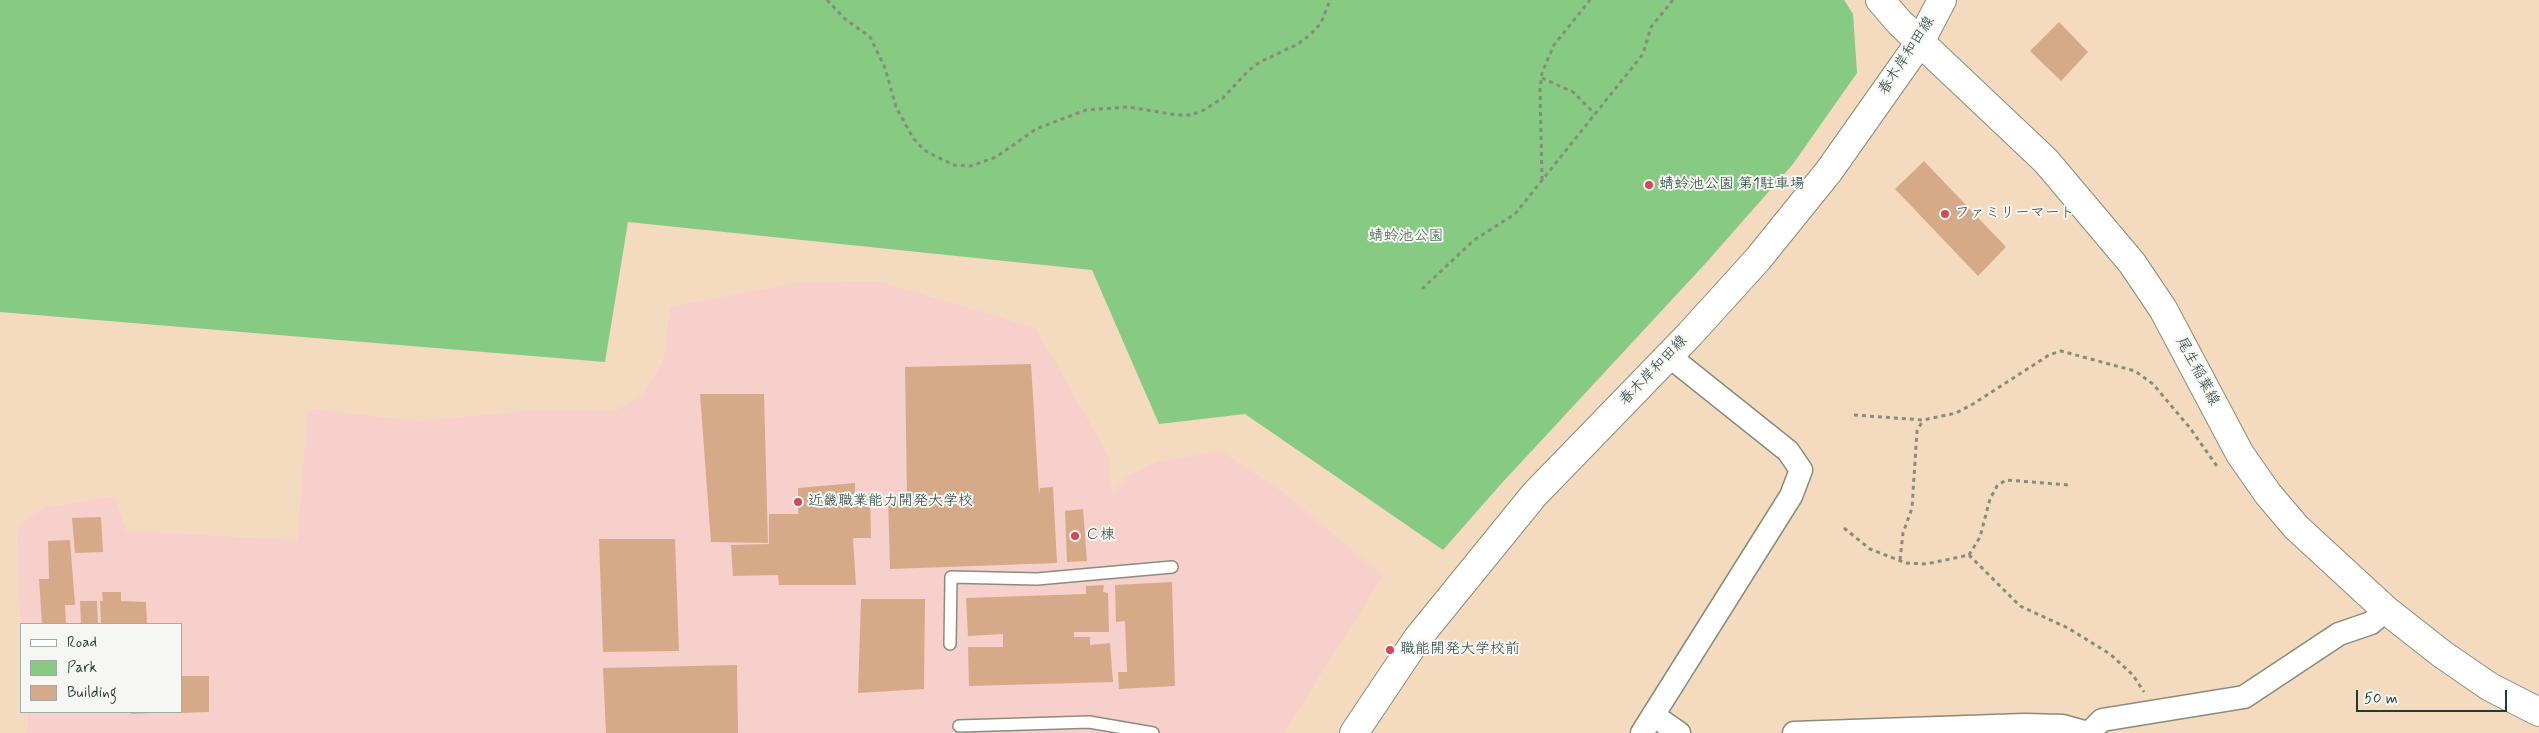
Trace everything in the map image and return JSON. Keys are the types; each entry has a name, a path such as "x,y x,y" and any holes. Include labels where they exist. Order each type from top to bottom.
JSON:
{"street":[{"name":"尾生稲葉線","path":"1880,0 1920,42 2046,161 2098,219 2132,263 2163,309 2240,454 2268,494 2318,550 2386,610 2490,687 2539,712"},
{"name":"春木岸和田線","path":"1354,733 1417,639 1534,495 1669,356 1758,259 1829,171 1920,42 1942,0"},
{"path":"1669,356 1788,451 1801,470 1791,496 1648,724 1679,733"},
{"path":"1794,733 2024,725 2063,726 2088,733 2102,720 2244,697 2339,634 2371,623 2386,610"}],"lane":[{"path":"950,644 951,577 1036,579 1172,567"},
{"path":"959,726 1089,722 1153,733"}],"path":[{"path":"827,0 845,19 870,37 885,68 896,107 913,138 924,150 937,157 954,165 971,166 996,157 1036,129 1086,110 1128,107 1177,115 1191,115 1202,111 1223,98 1248,71 1260,62 1298,44 1312,34 1321,23 1330,0"},
{"path":"1542,180 1540,134 1542,78 1547,59 1554,45 1590,0"},
{"path":"1422,289 1474,240 1515,214 1644,54 1651,27 1673,0"},
{"path":"1542,78 1573,92 1595,114"},
{"path":"1854,415 1923,420 1956,412 1973,404 2049,355 2061,351 2135,371 2153,384 2190,428 2222,473"},
{"path":"1900,561 1903,533 1912,508 1917,431 1923,420"},
{"path":"1844,528 1870,549 1900,561 1926,564 1969,555 1980,538 1990,499 1997,486 2006,480 2069,485"},
{"path":"1969,555 2020,606 2068,628 2110,654 2133,675 2156,712"}],"shaded area":[{"name":"近畿職業能力開発大学校","path":"878,281 1036,328 1109,457 1112,492 1130,474 1157,462 1221,451 1287,495 1383,576 1284,733 25,733 28,724 28,713 182,713 182,623 21,623 17,570 18,529 28,517 44,508 115,496 126,531 297,540 308,409 419,421 537,410 614,411 642,396 664,359 670,307 795,283"}],"green space":[{"name":"蜻蛉池公園","path":"0,0 1844,0 1853,14 1857,73 1793,164 1705,264 1501,484 1443,550 1245,414 1159,424 1092,270 628,222 605,362 0,312"}],"building":[{"path":"2059,22 2088,52 2061,81 2030,51"},
{"path":"1924,161 2006,247 1978,276 1895,189"},
{"path":"1031,364 1039,495 1040,488 1053,487 1057,563 890,569 888,496 906,494 907,499 976,494 907,496 905,367"},
{"path":"700,394 764,394 768,543 711,542"},
{"path":"855,483 855,497 870,494 871,538 853,538 856,585 779,585 778,575 733,576 731,545 769,544 769,514 798,514 798,488"},
{"name":"Ｃ棟","path":"1083,509 1087,561 1067,562 1065,511"},
{"path":"101,517 103,552 75,553 72,518"},
{"path":"599,539 675,539 679,651 603,652"},
{"path":"70,540 75,605 65,605 66,623 42,623 39,579 49,579 48,541"},
{"path":"1172,582 1175,686 1119,689 1118,672 1127,672 1125,621 1116,622 1115,585"},
{"path":"1104,585 1103,592 1108,593 1109,632 1074,632 1074,637 1090,637 1090,645 1110,643 1113,682 969,686 968,647 1003,647 1003,634 968,636 966,598 1086,594 1086,586"},
{"path":"102,592 121,592 121,601 146,602 147,623 101,623 100,601 103,601"},
{"path":"861,599 925,599 924,689 858,693"},
{"path":"80,601 97,601 98,623 81,623"},
{"path":"737,665 738,733 606,733 603,668"},
{"path":"182,676 209,676 209,712 182,713"}],"place":[{"name":"蜻蛉池公園 第1駐車場","path":"1649,185"},
{"name":"ファミリーマート","path":"1945,214"},
{"name":"近畿職業能力開発大学校","path":"798,502"},
{"name":"Ｃ棟","path":"1075,536"},
{"name":"職能開発大学校前","path":"1390,650"}]}
